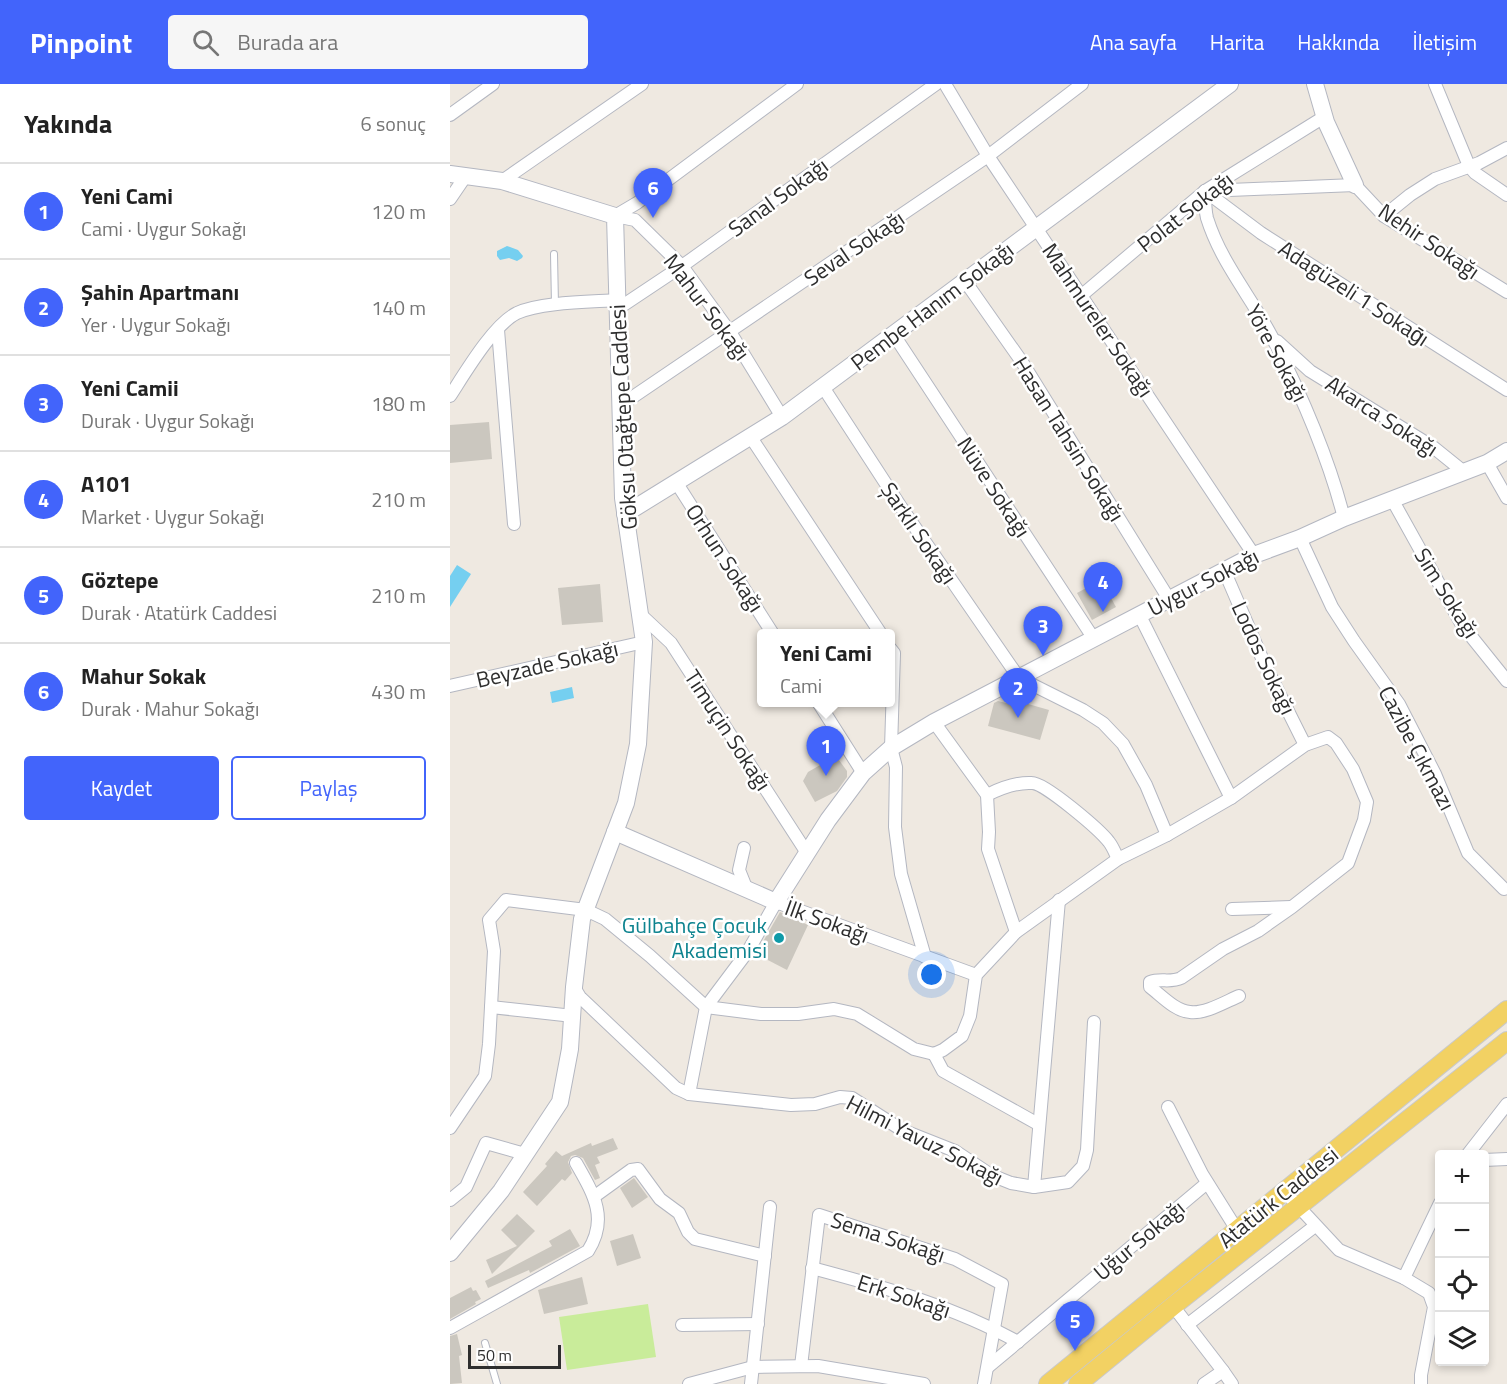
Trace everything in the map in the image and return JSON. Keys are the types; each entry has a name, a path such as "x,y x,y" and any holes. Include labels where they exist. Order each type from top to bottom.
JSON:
{"main road":[{"name":"Atatürk Caddesi","path":"1048,1384 1507,1010"},
{"name":"Atatürk Caddesi","path":"1078,1384 1507,1041"}],"street":[{"path":"450,115 493,84"},
{"path":"502,182 642,84"},
{"path":"450,199 457,175 502,182 615,216 637,203 797,84"},
{"name":"Sanal Sokağı","path":"618,304 682,266 936,84"},
{"name":"Mahmureler Sokağı","path":"945,84 987,156 1254,555"},
{"name":"Seval Sokağı","path":"621,405 987,156 1082,84"},
{"name":"Pembe Hanım Sokağı","path":"625,514 782,417 1230,84"},
{"path":"1205,191 1355,185 1324,117 1315,84"},
{"path":"1435,84 1470,166 1475,173 1507,195"},
{"name":"Polat Sokağı","path":"1082,296 1205,191 1324,117"},
{"path":"1384,216 1422,186 1507,148"},
{"name":"Nehir Sokağı","path":"1355,185 1384,216 1507,292"},
{"name":"Yöre Sokağı","path":"1205,191 1207,216 1223,258 1272,336 1306,407 1328,465 1344,518"},
{"name":"Adagüzeli 1 Sokaḡı","path":"1205,191 1262,233 1507,390"},
{"name":"Mahur Sokağı","path":"615,216 635,220 682,266 730,332 782,417"},
{"name":"Göksu Otağtepe Caddesi","path":"450,1253 501,1191 560,1102 570,1049 573,987 582,919 626,803 638,744 645,642 625,514 615,216"},
{"name":"Hasan Tahsin Sokağı","path":"965,281 1022,362 1169,599"},
{"path":"450,396 479,352 516,314 555,305 618,304"},
{"path":"498,330 514,524"},
{"name":"Nüve Sokağı","path":"894,334 1094,639"},
{"name":"Akarca Sokağı","path":"1272,336 1310,371 1433,447 1464,472"},
{"name":"Şarklı Sokağı","path":"823,387 901,507 1019,678"},
{"path":"750,436 878,629"},
{"name":"Uygur Sokağı","path":"776,902 828,820 863,773 891,748 934,722 1254,555 1487,463 1507,451"},
{"path":"1487,463 1507,498"},
{"name":"Orhun Sokağı","path":"676,482 770,629"},
{"name":"Sim Sokağı","path":"1393,501 1462,625 1507,681"},
{"name":"Cazibe Çıkmazı","path":"1300,538 1332,607 1353,641 1399,704 1435,774 1468,853 1504,889"},
{"name":"Lodos Sokağı","path":"1224,570 1265,665 1305,746"},
{"name":"Timuçin Sokağı","path":"640,614 671,643 807,853"},
{"path":"1139,614 1231,798"},
{"name":"Beyzade Sokağı","path":"450,686 645,642"},
{"path":"1019,678 1083,710 1103,723 1124,744 1146,785 1167,834"},
{"path":"821,707 863,773"},
{"path":"892,707 891,748 896,767 894,827 902,874 925,957"},
{"path":"934,722 987,795 988,849 1016,932"},
{"path":"450,1128 485,1076 494,951 489,920 506,900 586,910 605,918 706,1007 761,1014 798,1014 834,1009 857,1014 914,1049 934,1054 944,1050 962,1036 970,1016 976,975 1016,932 1118,859 1231,798 1305,746 1328,737 1336,743 1353,769 1367,802 1364,820 1348,863 1258,931 1223,949 1181,978 1150,982 1150,987 1174,1006 1189,1012 1203,1010 1239,996"},
{"path":"987,795 1011,785 1034,783 1046,788 1098,830 1110,843 1118,859"},
{"name":"İlk Sokağı","path":"615,832 776,902 976,975"},
{"path":"744,848 739,870 747,890"},
{"name":"Hilmi Yavuz Sokağı","path":"1034,1187 1059,900"},
{"path":"689,1094 706,1007 748,951 776,902"},
{"path":"1232,909 1292,907"},
{"name":"Hilmi Yavuz Sokağı","path":"573,987 580,997 676,1088 689,1094 791,1105 815,1104 840,1096 852,1098 902,1130 955,1151 990,1175 1011,1183 1034,1187 1068,1182 1083,1166 1087,1150 1094,1022"},
{"path":"491,1007 573,1016"},
{"path":"934,1054 944,1071 1038,1124"},
{"path":"1472,1150 1507,1104"},
{"path":"1168,1107 1207,1183 1237,1230"},
{"path":"450,1200 466,1187 486,1143 525,1154"},
{"path":"1489,1160 1507,1158"},
{"path":"450,1328 588,1251 595,1240 598,1226 595,1196 576,1163"},
{"path":"595,1196 631,1170 638,1169 660,1199 679,1213 688,1232 695,1239 765,1256"},
{"name":"Uğur Sokağı","path":"987,1367 1207,1183"},
{"path":"1285,1192 1339,1250 1404,1278 1429,1293 1434,1307 1421,1384"},
{"path":"1404,1278 1440,1204"},
{"path":"755,1383 753,1367 770,1207"},
{"name":"Sema Sokağı","path":"801,1366 819,1215 955,1259 1002,1284 984,1384"},
{"path":"1187,1325 1315,1226"},
{"name":"Erk Sokağı","path":"812,1268 927,1300 1018,1342"},
{"path":"1173,1306 1232,1384"},
{"path":"682,1325 758,1324"},
{"path":"689,1384 753,1367 818,1366 924,1384"},
{"path":"1204,1384 1223,1371"}],"lane":[{"path":"554,255 555,305"},
{"path":"485,1343 497,1384"}],"green space":[{"path":"648,1304 656,1357 567,1370 559,1317"}],"water":[{"path":"507,246 518,250 522,258 517,261 509,258 500,260 497,251"},
{"path":"457,565 471,574 450,607 450,576"},
{"path":"572,687 574,698 552,703 550,692"}],"building":[{"path":"489,422 492,459 450,463 450,425"},
{"path":"1101,580 1116,607 1092,620 1077,593"},
{"path":"600,584 603,622 562,625 558,588"},
{"path":"1011,699 1049,710 1040,740 988,726 994,703 998,701 1010,704"},
{"path":"836,756 847,771 847,777 837,791 815,802 803,781 808,772"},
{"name":"Gülbahçe Çocuk Akademisi","path":"780,912 808,925 787,970 756,954"},
{"path":"613,1138 618,1149 597,1157 600,1163 595,1165 600,1178 595,1180 583,1158 575,1155 571,1156 568,1162 572,1173 565,1181 562,1179 537,1206 523,1192 547,1166 545,1164 556,1151 562,1156 591,1143 592,1146"},
{"path":"634,1178 648,1197 632,1208 620,1188"},
{"path":"517,1214 535,1231 492,1274 486,1260 517,1246 501,1230"},
{"path":"570,1229 580,1246 530,1273 529,1270 488,1288 485,1281 552,1246 549,1241"},
{"path":"633,1234 641,1258 617,1266 610,1241"},
{"path":"582,1277 588,1304 544,1314 538,1290"},
{"path":"471,1287 473,1291 476,1290 481,1299 450,1319 450,1298"},
{"path":"457,1334 462,1355 459,1356 462,1383 450,1384 450,1336"}],"place":[{"name":"Mahur Sokak","path":"653,218"},
{"name":"A101","path":"1103,612"},
{"name":"Yeni Camii","path":"1043,656"},
{"name":"Şahin Apartmanı","path":"1018,718"},
{"name":"Yeni Cami","path":"826,776"},
{"name":"Gülbahçe Çocuk Akademisi","path":"779,938"},
{"name":"Göztepe","path":"1075,1351"}]}
